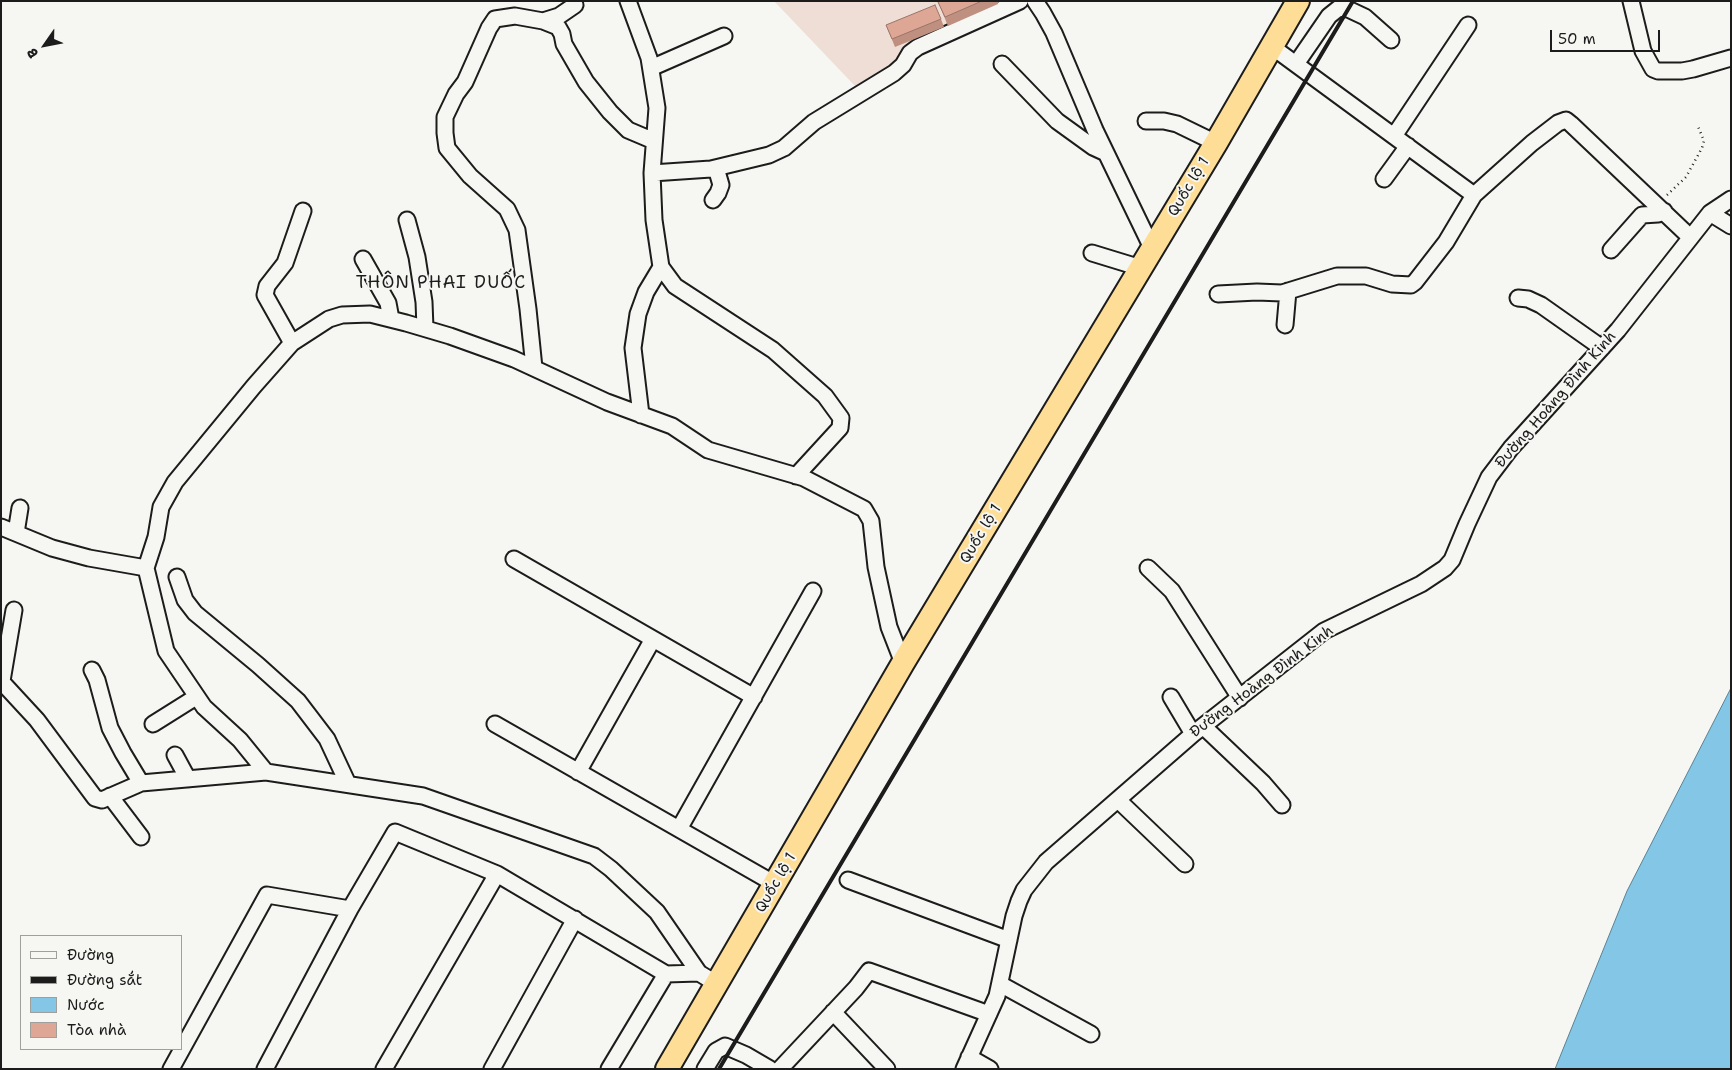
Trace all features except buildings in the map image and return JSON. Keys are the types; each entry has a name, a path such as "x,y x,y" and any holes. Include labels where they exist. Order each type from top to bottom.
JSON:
{"highway":[{"name":"Quốc lộ 1","path":"667,1069 708,978 775,884 904,664 1216,143 1298,1"}],"street":[{"path":"628,1 649,58 657,108 652,173 654,220 661,267 676,286 773,350 825,396 841,418 840,428 796,476"},
{"path":"652,173 716,168 751,161 784,148 814,122 894,73 903,65 910,53 918,47 1020,1"},
{"path":"1035,1 1054,33 1106,154 1152,248"},
{"path":"1631,1 1643,51 1653,69 1682,71 1731,58"},
{"path":"543,21 559,16 575,5"},
{"path":"1296,64 1329,16 1339,8 1348,9 1365,17 1391,40"},
{"path":"534,368 517,230 507,210 470,176 447,148 445,117 456,94 465,82 488,28 495,20 515,16 543,21 558,27 564,44 586,82 610,112 628,130 654,141"},
{"path":"1394,136 1468,25"},
{"path":"651,68 724,36"},
{"path":"1271,46 1474,195"},
{"path":"1002,64 1058,121 1093,147 1106,154"},
{"path":"1218,294 1282,293 1336,276 1366,276 1392,284 1411,285 1416,282 1446,242 1474,195 1532,144 1558,123 1566,120 1690,237"},
{"path":"1146,122 1164,121 1177,124 1216,143"},
{"path":"1384,179 1408,146"},
{"path":"713,200 721,185 716,168"},
{"name":"Đường Hoàng Đình Kinh","path":"966,1063 997,996 1019,901 1033,877 1046,862 1198,730 1324,631 1421,584 1445,568 1452,560 1490,477 1511,448 1618,330 1710,213 1731,199"},
{"path":"1611,250 1642,215 1658,214 1661,208"},
{"path":"292,343 265,295 267,286 285,263 303,211"},
{"path":"1710,213 1731,226"},
{"path":"407,220 417,258 424,302 425,328"},
{"path":"1092,253 1141,268"},
{"path":"364,259 388,303 391,319"},
{"path":"641,415 633,348 638,314 646,292 661,267"},
{"path":"1285,325 1288,291"},
{"path":"1518,298 1528,299 1541,305 1602,348"},
{"path":"266,772 240,740 204,707 166,651 146,568 156,537 161,507 175,482 292,343 329,319 342,315 370,314 391,319 425,328 505,356 607,402 672,426 708,450 804,478 864,510 871,521 876,567 889,627 904,664"},
{"path":"16,533 20,508"},
{"path":"1,527 52,548 89,558 146,568"},
{"path":"514,559 754,697"},
{"path":"1148,568 1172,591 1240,698"},
{"path":"177,577 186,600 195,613 298,701 327,739 348,784"},
{"path":"679,829 813,591"},
{"path":"14,610 1,681 47,733 96,798 102,800 141,783 266,772 423,796 594,856 611,869 656,912 708,978"},
{"path":"578,772 653,639"},
{"path":"92,670 97,680 110,728 141,783"},
{"path":"153,724 196,697"},
{"path":"1171,697 1198,730 1263,783 1282,805"},
{"path":"495,724 775,884"},
{"path":"175,755 188,779"},
{"path":"110,796 141,837"},
{"path":"1118,800 1186,864"},
{"path":"265,1069 350,909 395,832 497,874 666,974 708,978"},
{"path":"384,1069 497,874"},
{"path":"848,880 1009,940"},
{"path":"182,1049 267,895 350,909"},
{"path":"492,1069 575,920"},
{"path":"780,1069 856,988 869,971 989,1014"},
{"path":"610,1069 666,974"},
{"path":"1000,984 1091,1034"},
{"path":"832,1012 887,1069"},
{"path":"705,1069 716,1051 725,1046 746,1055 770,1069"},
{"path":"171,1069 181,1050"},
{"path":"966,1063 990,1069"}],"path":[{"path":"1661,208 1686,177 1702,148 1704,141 1697,124"}],"shaded area":[{"path":"774,1 1009,1 898,57 891,68 855,86"}],"water":[{"path":"1731,688 1731,1069 1555,1069 1627,891"}],"railway":[{"path":"719,1069 1353,1"}],"district":[{"name":"THÔN PHAI DUỐC","path":"441,283"}]}
